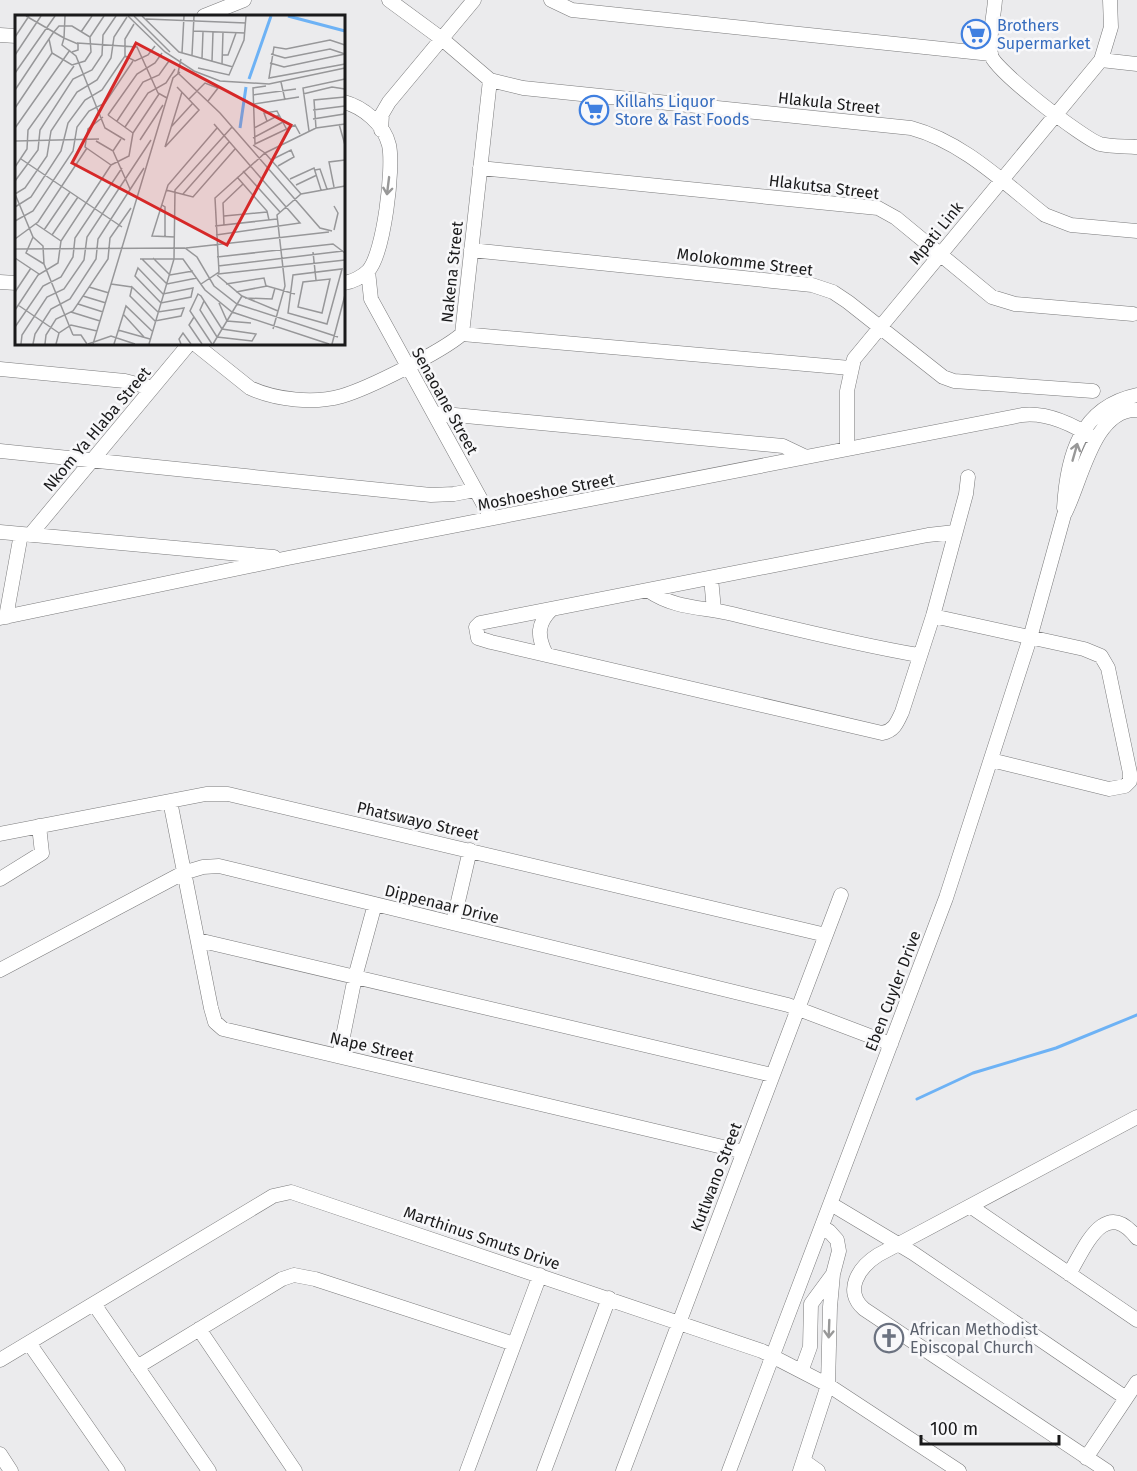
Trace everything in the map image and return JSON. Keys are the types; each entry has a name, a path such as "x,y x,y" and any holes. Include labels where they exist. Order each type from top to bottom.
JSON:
{"street":[{"path":"211,11 244,0"},
{"path":"389,0 442,39 490,80"},
{"path":"381,130 382,114 389,102 474,0"},
{"path":"551,0 572,10 991,54"},
{"path":"995,0 991,54 994,61 1056,114 1101,144 1137,147"},
{"name":"Mpati Link","path":"847,448 846,402 850,368 861,349 1101,60 1111,27 1110,0"},
{"path":"0,35 15,36"},
{"path":"1101,60 1137,64"},
{"name":"Nakena Street","path":"196,345 250,388 274,396 306,399 343,396 407,366 462,334 490,80"},
{"name":"Hlakula Street","path":"490,80 531,88 911,128 936,135 959,147 1057,222 1137,231"},
{"path":"345,102 360,109 381,130 389,146 389,175 380,244 368,271 347,282"},
{"path":"360,109 389,102"},
{"name":"Hlakutsa Street","path":"480,168 869,206 896,218 992,297 1004,302 1132,314"},
{"name":"Molokomme Street","path":"471,250 812,285 833,292 943,376 954,381 1093,392"},
{"name":"Senaoane Street","path":"368,271 371,298 491,518"},
{"path":"0,282 15,283"},
{"name":"Senaoane Street","path":"347,282 371,298"},
{"path":"462,334 850,368"},
{"name":"Nkom Ya Hlaba Street","path":"3,617 25,534 91,462 188,345"},
{"path":"0,369 124,381 152,388"},
{"name":"Eben Cuyler Drive","path":"729,1471 952,881 1030,638 1064,515 1070,469 1082,431 1089,420 1109,404 1137,395"},
{"name":"Eben Cuyler Drive","path":"1064,515 1074,496 1095,439 1114,416 1137,410"},
{"path":"434,413 783,446 804,456"},
{"name":"Moshoeshoe Street","path":"3,617 804,456 1031,414 1082,431 1095,439"},
{"path":"0,451 430,495 475,490"},
{"path":"955,532 480,623 475,631 478,638 882,733 894,728 902,712 918,656 933,615 966,494 968,477"},
{"path":"0,532 288,558"},
{"path":"711,578 714,610"},
{"path":"649,591 661,599 678,605 714,610 918,656"},
{"path":"546,654 540,641 540,628 543,619 552,609"},
{"path":"933,615 1084,650 1104,659 1130,773 1130,781 1125,786 1109,789 991,760"},
{"name":"Phatswayo Street","path":"0,834 206,794 228,794 826,934"},
{"name":"Nape Street","path":"170,801 211,1008 219,1026 228,1031 744,1152"},
{"path":"0,879 42,853 39,826"},
{"path":"453,923 470,850"},
{"name":"Dippenaar Drive","path":"0,970 183,873 203,867 219,866 799,1009 891,1044"},
{"name":"Kutlwano Street","path":"622,1471 841,895"},
{"path":"339,1056 355,977 375,904"},
{"path":"198,940 772,1075"},
{"path":"1107,1471 858,1303 853,1290 862,1269 871,1260 1137,1117"},
{"name":"Marthinus Smuts Drive","path":"0,1360 282,1192 298,1194 609,1298 773,1356 828,1384 959,1471"},
{"path":"831,1204 898,1244 1126,1398"},
{"path":"970,1206 1137,1320"},
{"path":"1069,1274 1095,1232 1106,1223 1125,1224 1137,1238"},
{"path":"818,1471 802,1466 828,1384 833,1274 839,1251 837,1240 822,1227"},
{"path":"802,1369 810,1347 811,1304 833,1274"},
{"path":"137,1367 282,1279 294,1275 315,1279 514,1344"},
{"path":"467,1471 540,1275"},
{"path":"544,1471 609,1298"},
{"path":"94,1304 209,1471"},
{"path":"199,1329 295,1471"},
{"path":"29,1343 117,1471"},
{"path":"1086,1458 1137,1382"},
{"path":"0,1454 12,1471"}],"waterway":[{"path":"917,1099 973,1073 1056,1048 1137,1015"}],"place":[{"name":"Brothers Supermarket","path":"976,34"},
{"name":"Killahs Liquor Store & Fast Foods","path":"594,110"},
{"name":"African Methodist Episcopal Church","path":"889,1338"}]}
